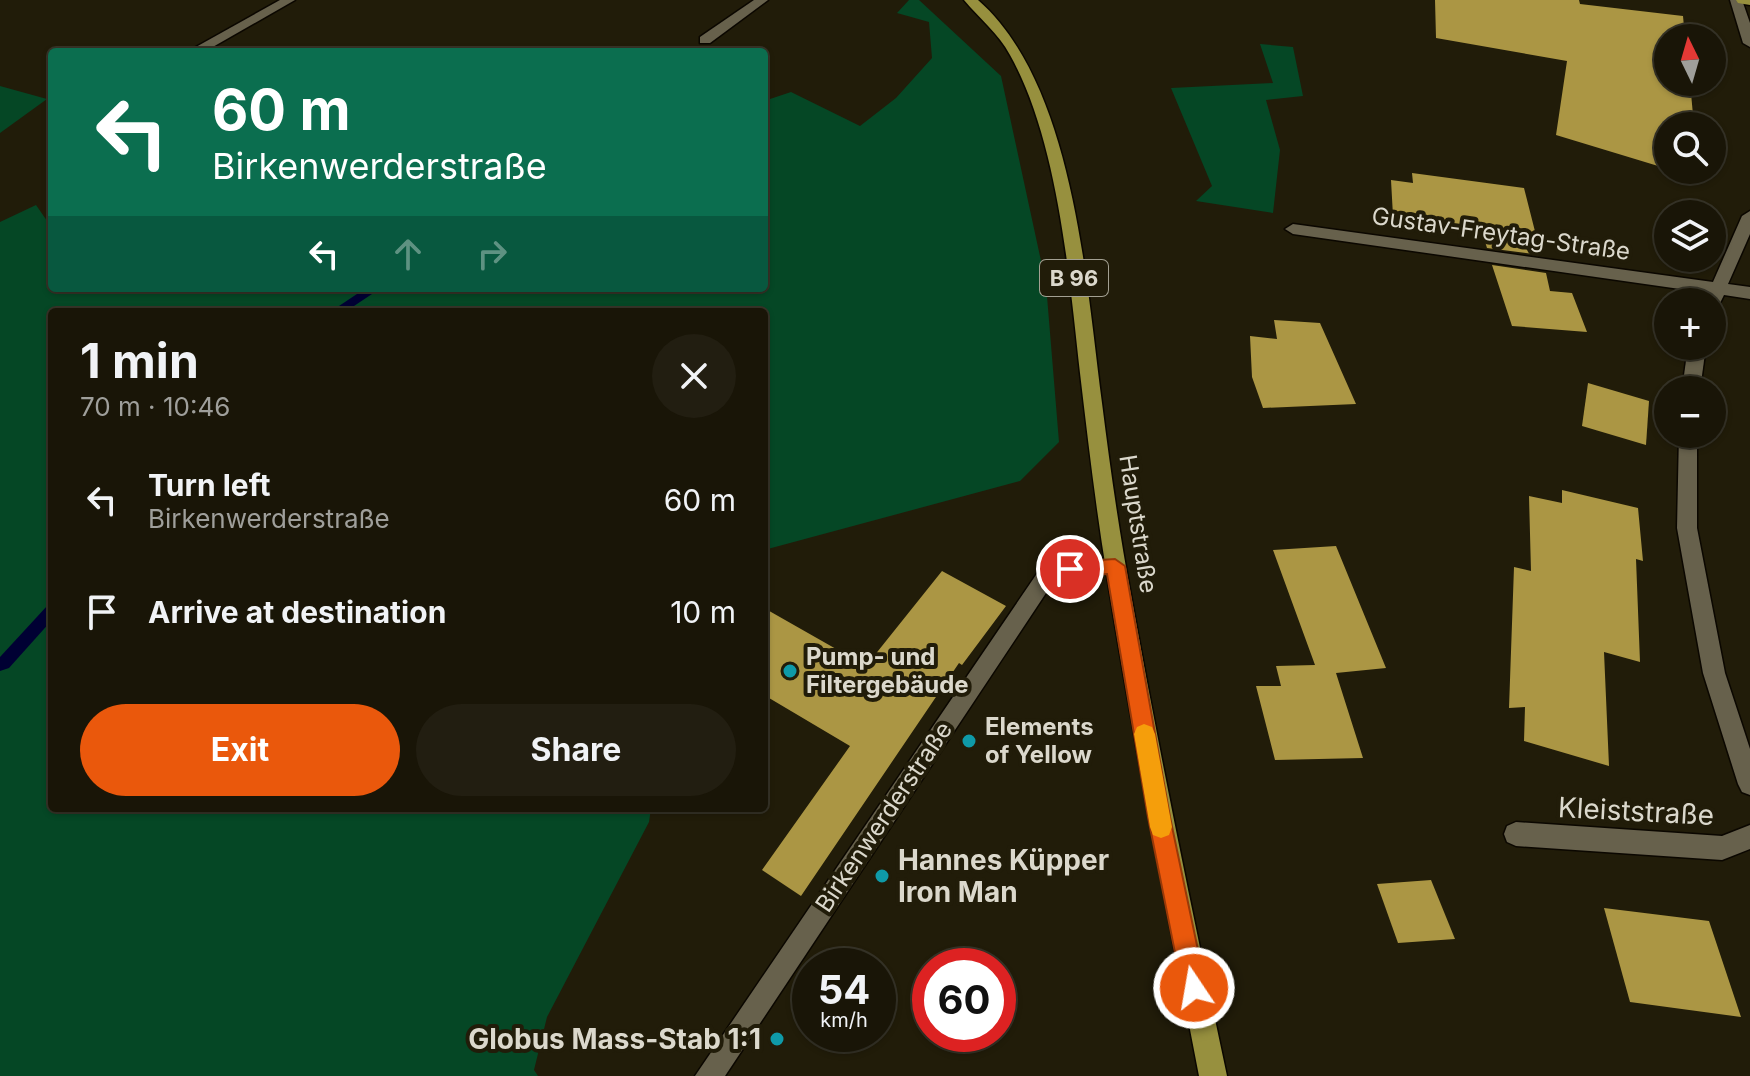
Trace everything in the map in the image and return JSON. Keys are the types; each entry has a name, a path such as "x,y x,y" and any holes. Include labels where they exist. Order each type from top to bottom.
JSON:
{"main road":[{"name":"Hauptstraße","path":"970,0 1002,31 1020,60 1037,103 1065,207 1115,566 1159,817 1213,1076"},
{"path":"1739,0 1750,1"}],"street":[{"path":"201,48 289,0"},
{"path":"705,40 762,0"},
{"path":"1739,0 1750,43"},
{"path":"1718,288 1750,216"},
{"name":"Gustav-Freytag-Straße","path":"1293,229 1665,288"},
{"name":"Gustav-Freytag-Straße","path":"1726,295 1750,293"},
{"path":"1688,448 1687,528 1714,673 1750,784"},
{"name":"Birkenwerderstraße","path":"709,1076 1045,578 1070,569 1115,566"},
{"name":"Kleiststraße","path":"1516,834 1722,848 1750,837"}],"green space":[{"path":"909,0 919,0 1001,76 1046,284 1059,442 1020,481 768,549 768,308 48,308 48,812 650,812 649,822 547,1017 534,1070 538,1076 0,1076 0,222 36,205 48,222 48,292 768,292 768,100 791,92 860,126 896,98 932,58 929,22 897,13"},
{"path":"1260,44 1293,47 1303,96 1266,100 1280,150 1273,213 1196,201 1212,186 1171,88 1273,83"},
{"path":"0,86 47,99 0,133"}],"building":[{"path":"1435,0 1579,0 1580,4 1683,16 1684,24 1654,24 1654,96 1691,96 1693,112 1654,112 1654,165 1556,135 1567,61 1436,38"},
{"path":"1412,173 1524,188 1541,255 1487,248 1481,229 1393,216 1391,180 1413,183"},
{"path":"1492,265 1546,273 1550,291 1572,293 1587,332 1512,326"},
{"path":"1274,320 1320,323 1356,404 1263,408 1252,377 1250,336 1277,339"},
{"path":"1588,383 1649,401 1646,445 1582,426"},
{"path":"1562,490 1638,508 1643,561 1636,559 1640,662 1604,652 1609,766 1524,741 1525,707 1509,708 1514,567 1531,571 1529,496 1562,503"},
{"path":"1336,546 1386,668 1336,673 1363,758 1275,760 1256,686 1281,686 1276,666 1315,665 1273,550"},
{"path":"942,571 1006,606 962,665 959,663 801,896 762,870 850,746 768,697 768,610 866,666"},
{"path":"1431,880 1455,939 1398,943 1377,884"},
{"path":"1604,908 1709,921 1741,1017 1630,1002"}],"waterway":[{"path":"342,308 368,292"},
{"path":"0,664 48,614"}],"slow traffic":[{"path":"1144,734 1161,827"}],"place":[{"name":"Pump- und Filtergebäude","path":"790,671"},
{"name":"Elements of Yellow","path":"969,741"},
{"name":"Hannes Küpper Iron Man","path":"882,876"},
{"name":"Globus Mass-Stab 1:1","path":"777,1039"}],"route":[{"path":"1070,569 1115,566 1159,817 1194,988"}]}
